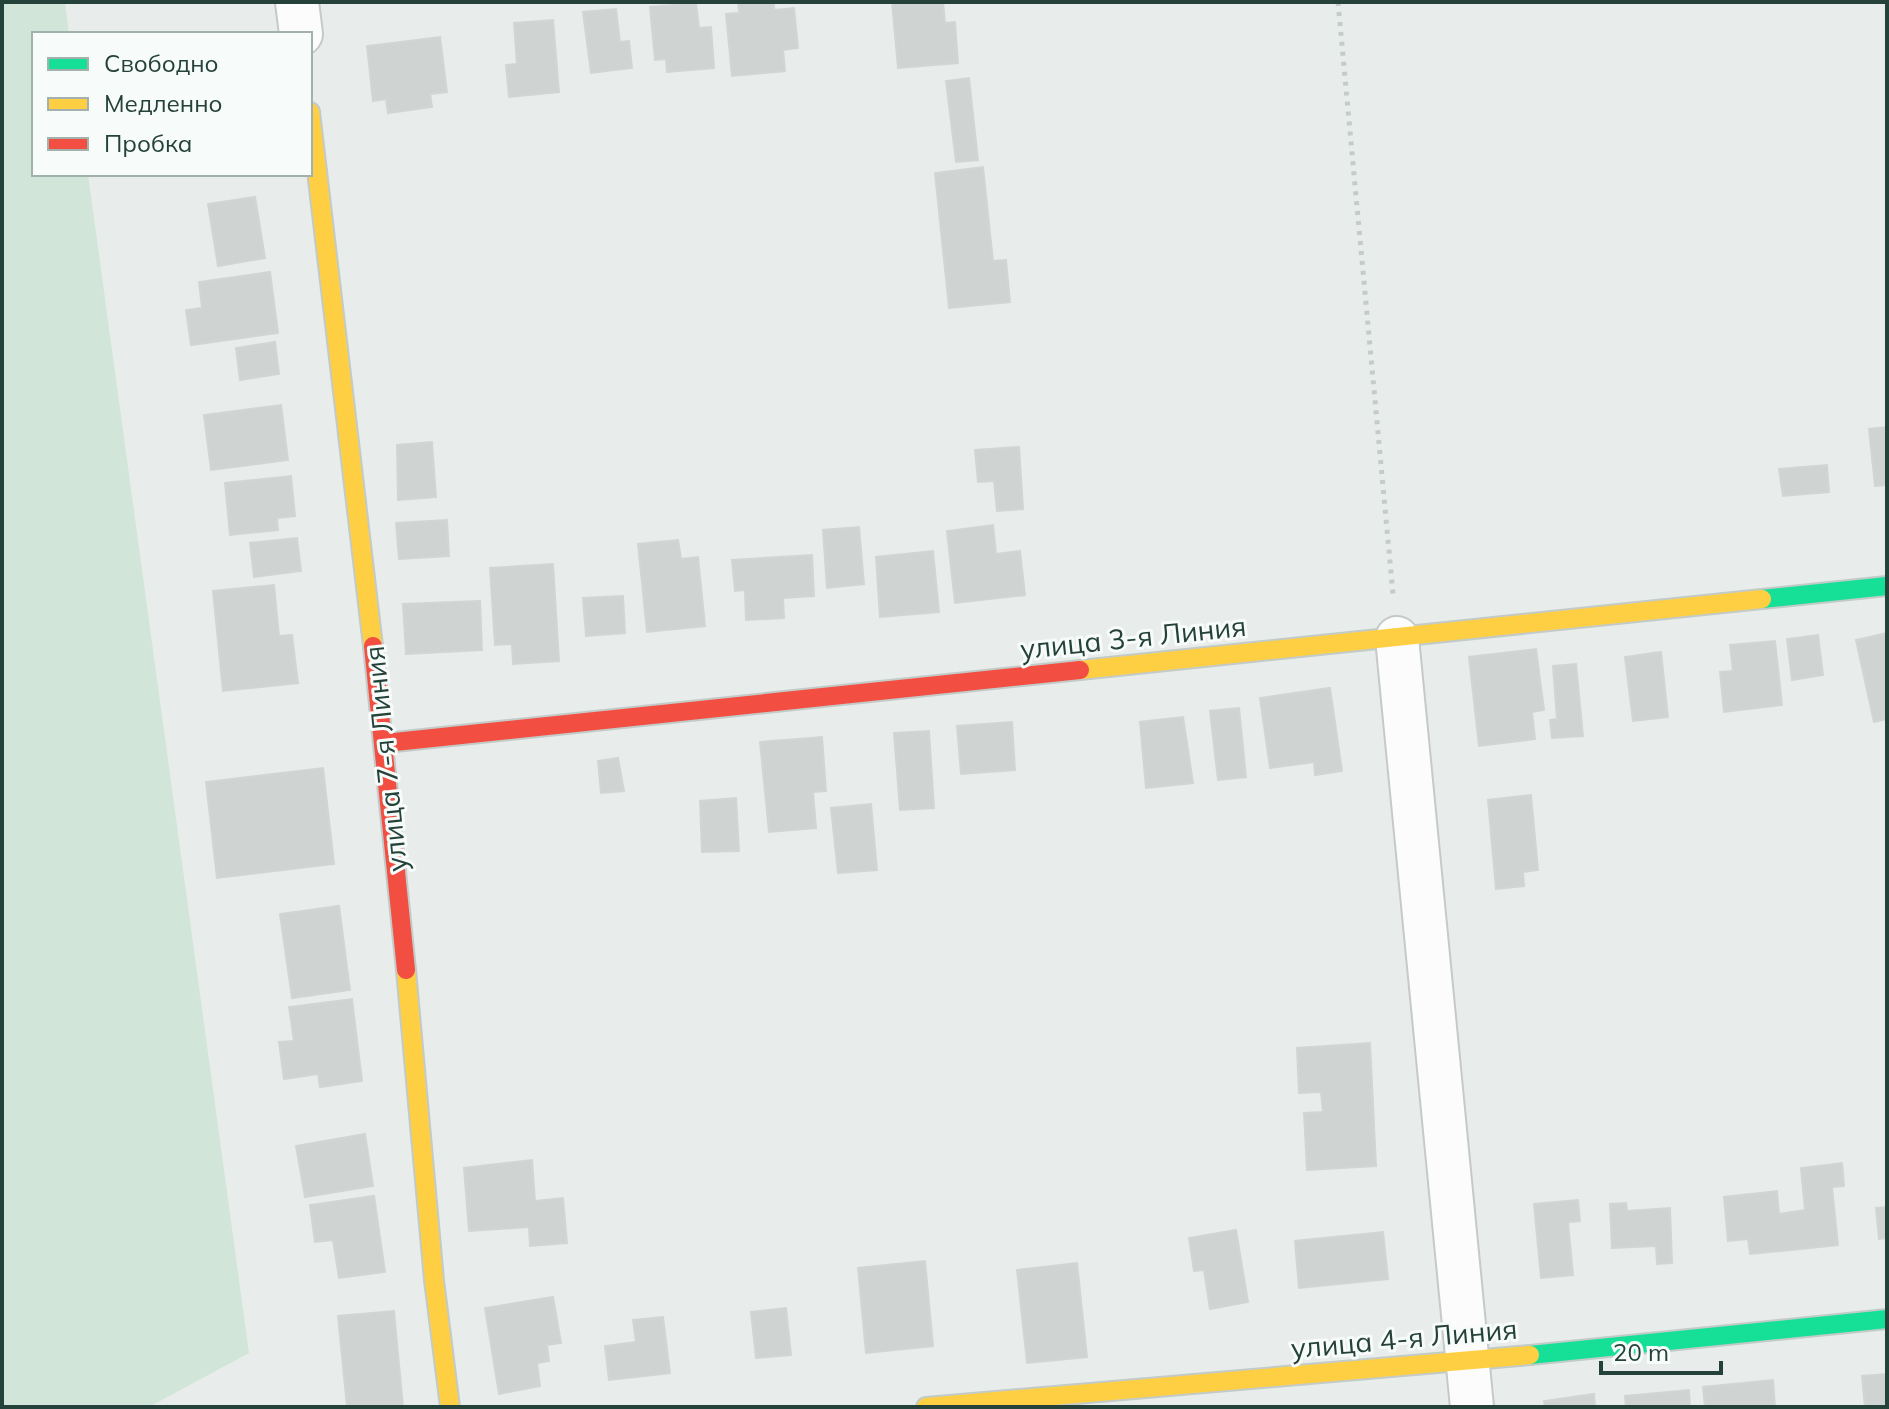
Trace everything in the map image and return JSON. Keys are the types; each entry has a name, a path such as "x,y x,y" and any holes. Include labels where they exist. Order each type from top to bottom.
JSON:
{"street":[{"path":"297,2 301,32"},
{"name":"улица 7-я Линия","path":"312,129 385,743 434,1280 450,1407"},
{"name":"улица 3-я Линия","path":"385,743 1887,586"},
{"path":"1397,638 1472,1407"},
{"name":"улица 4-я Линия","path":"926,1407 1468,1361 1887,1319"}],"path":[{"path":"1338,2 1397,638"}],"green space":[{"path":"2,2 65,2 69,32 32,32 32,176 88,176 249,1353 149,1407 2,1407"}],"building":[{"path":"738,2 774,2 774,10 794,8 798,48 783,50 785,71 732,76 726,14 739,13"},
{"path":"892,2 943,2 945,23 955,22 958,63 898,68"},
{"path":"696,3 699,28 711,27 714,68 667,72 666,59 655,60 650,7"},
{"path":"616,9 620,42 629,41 632,68 591,73 583,12"},
{"path":"553,20 559,92 509,97 506,65 517,64 514,23"},
{"path":"440,37 447,92 430,94 432,107 388,113 386,99 373,101 367,46"},
{"path":"969,78 978,160 956,162 946,81"},
{"path":"983,167 993,261 1006,260 1010,302 949,308 935,173"},
{"path":"255,197 265,258 218,266 208,204"},
{"path":"270,272 278,333 191,345 186,310 202,308 199,282"},
{"path":"275,342 279,374 240,380 236,348"},
{"path":"281,405 288,460 211,470 204,415"},
{"path":"1887,427 1887,485 1875,486 1869,429"},
{"path":"432,442 436,497 398,500 397,445"},
{"path":"1019,447 1023,509 997,511 994,481 978,482 975,450"},
{"path":"1827,465 1829,492 1783,496 1779,469"},
{"path":"291,476 295,516 277,518 278,530 230,535 225,483"},
{"path":"447,520 449,556 399,559 396,523"},
{"path":"993,525 996,554 1020,551 1025,595 955,603 947,531"},
{"path":"859,527 864,584 827,588 823,530"},
{"path":"297,538 301,571 254,577 250,543"},
{"path":"678,540 681,559 698,557 705,626 647,632 638,544"},
{"path":"933,551 939,612 880,617 876,557"},
{"path":"812,555 814,596 783,598 784,618 746,620 745,590 735,591 732,560"},
{"path":"553,564 559,661 513,664 512,644 495,645 490,568"},
{"path":"274,585 279,636 292,635 298,683 223,691 213,591"},
{"path":"623,596 625,633 586,636 583,598"},
{"path":"480,601 482,650 406,654 403,604"},
{"path":"1887,633 1887,719 1874,722 1856,640"},
{"path":"1818,635 1823,675 1792,680 1787,639"},
{"path":"1775,641 1782,705 1724,712 1720,672 1733,671 1730,645"},
{"path":"1536,649 1544,710 1532,712 1535,739 1479,746 1469,657"},
{"path":"1661,652 1668,717 1633,721 1625,657"},
{"path":"1576,664 1583,736 1552,738 1550,720 1557,719 1553,666"},
{"path":"1330,688 1342,771 1315,775 1314,762 1270,768 1260,698"},
{"path":"1239,708 1246,777 1218,780 1210,711"},
{"path":"1183,717 1193,783 1146,788 1140,722"},
{"path":"1012,722 1015,770 961,774 957,726"},
{"path":"929,731 934,808 900,810 894,733"},
{"path":"822,737 826,791 813,792 816,828 769,832 760,742"},
{"path":"618,758 624,791 601,793 598,761"},
{"path":"323,768 334,864 217,878 206,782"},
{"path":"1531,795 1538,870 1523,872 1524,886 1496,889 1488,800"},
{"path":"736,798 739,851 702,852 700,801"},
{"path":"871,804 877,870 838,873 831,808"},
{"path":"339,906 350,990 292,998 280,914"},
{"path":"352,999 362,1081 320,1087 318,1074 284,1079 279,1042 294,1041 289,1007"},
{"path":"1370,1043 1376,1166 1307,1170 1304,1113 1323,1112 1321,1092 1299,1093 1297,1048"},
{"path":"365,1134 373,1186 305,1197 296,1146"},
{"path":"532,1160 535,1201 563,1198 567,1243 530,1246 529,1227 469,1231 464,1168"},
{"path":"1842,1163 1844,1186 1832,1187 1838,1245 1750,1254 1748,1239 1728,1241 1724,1197 1777,1191 1779,1214 1805,1210 1801,1168"},
{"path":"374,1196 385,1272 339,1278 333,1240 315,1242 310,1205"},
{"path":"1578,1200 1580,1221 1568,1222 1573,1275 1541,1278 1534,1204"},
{"path":"1626,1203 1627,1211 1670,1208 1672,1263 1657,1264 1656,1246 1612,1248 1610,1204"},
{"path":"1887,1207 1887,1238 1879,1239 1876,1208"},
{"path":"1236,1230 1248,1302 1210,1309 1204,1270 1194,1271 1189,1238"},
{"path":"1383,1232 1388,1279 1299,1288 1295,1241"},
{"path":"925,1261 933,1346 866,1353 858,1268"},
{"path":"1077,1263 1087,1357 1027,1363 1017,1270"},
{"path":"553,1297 561,1343 547,1345 549,1361 537,1363 540,1386 499,1394 485,1308"},
{"path":"786,1308 791,1355 756,1358 751,1312"},
{"path":"394,1311 403,1407 347,1407 338,1316"},
{"path":"663,1317 670,1373 609,1380 605,1346 636,1342 633,1320"},
{"path":"1887,1374 1887,1407 1865,1407 1862,1376"},
{"path":"1773,1380 1775,1407 1705,1407 1703,1387"},
{"path":"1689,1390 1690,1407 1626,1407 1625,1396"},
{"path":"1594,1394 1595,1407 1545,1407 1544,1401"}],"traffic: fast":[{"path":"1762,599 1887,586"},
{"path":"1530,1355 1887,1319"}],"traffic: slow":[{"path":"312,129 373,646"},
{"path":"1080,670 1762,599"},
{"path":"406,970 434,1280 450,1407"},
{"path":"926,1407 1530,1355"}],"traffic: jam":[{"path":"373,646 406,970"},
{"path":"385,743 1080,670"}]}
